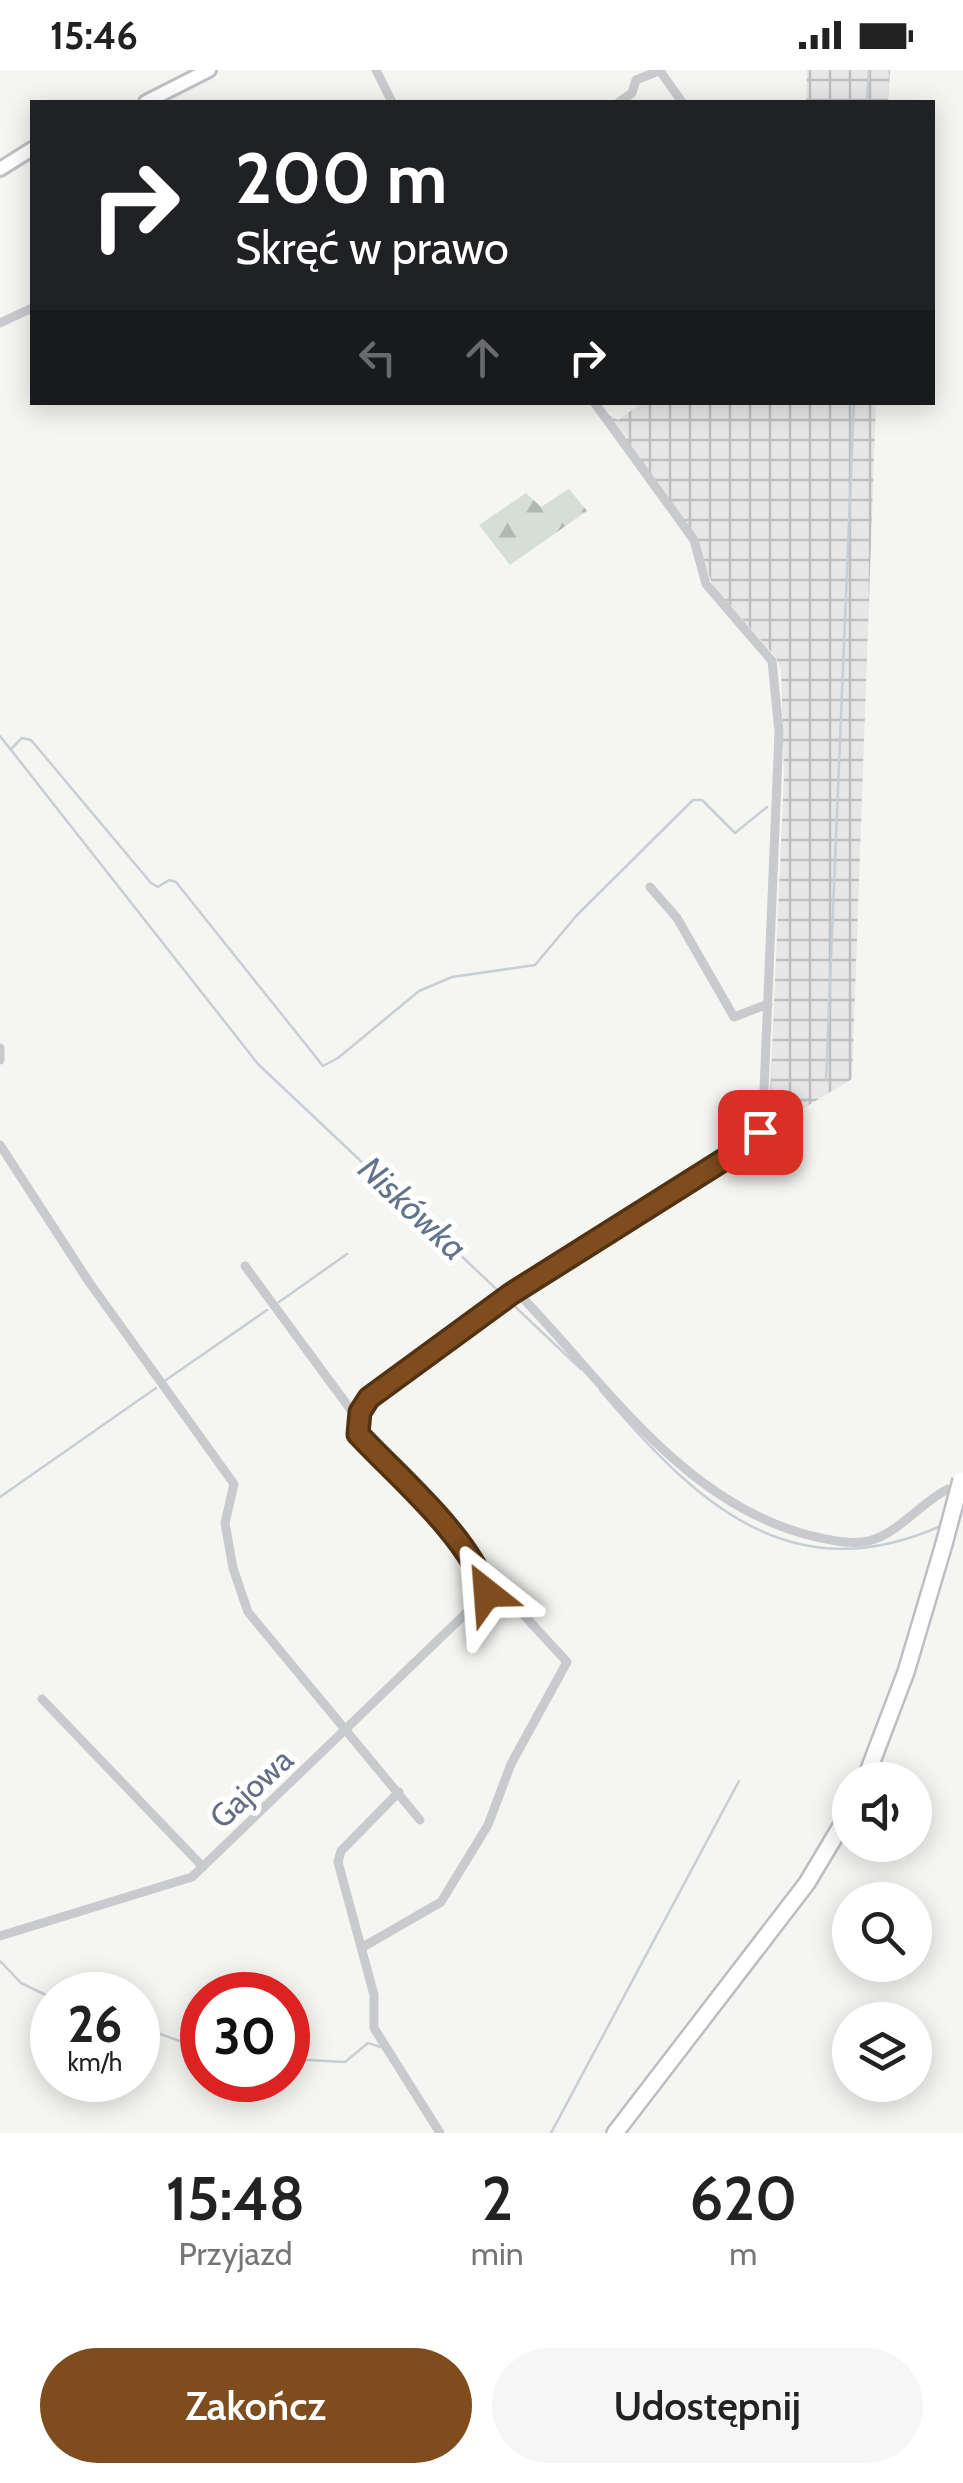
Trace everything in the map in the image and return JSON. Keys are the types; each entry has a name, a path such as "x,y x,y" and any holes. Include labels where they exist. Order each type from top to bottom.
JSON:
{"main road":[{"path":"872,1762 906,1672 944,1544 957,1480"},
{"path":"615,2133 807,1883 832,1842"}],"street":[{"path":"150,100 209,70"},
{"path":"376,70 391,100"},
{"path":"627,70 636,80"},
{"path":"636,80 660,70 681,100"},
{"path":"622,100 632,93 636,80"},
{"path":"632,93 637,100"},
{"path":"0,169 30,150"},
{"path":"0,323 30,309"},
{"path":"363,1946 441,1902 488,1825 512,1764 567,1662 499,1588 487,1593 481,1573 453,1536 358,1434 369,1398 514,1293 757,1137 763,1114 779,732 772,661 706,584 694,540 596,405"},
{"path":"650,887 677,918 734,1017 768,1004"},
{"path":"0,1048 0,1060"},
{"path":"0,1145 88,1282 234,1484 225,1523 233,1568 248,1612 349,1729 420,1820"},
{"path":"245,1266 359,1422"},
{"path":"514,1293 686,1472 750,1514 785,1529 840,1542 871,1541 957,1480"},
{"name":"Gajowa","path":"0,1936 192,1877 487,1593"},
{"path":"42,1699 203,1867"},
{"path":"399,1792 341,1852 340,1886 363,1946 374,1995 374,2028 440,2133"}],"shaded area":[{"path":"807,70 890,70 888,100 806,100"},
{"path":"639,405 876,405 852,1079 779,1123 769,1119 784,776 781,669 775,656 713,586 697,542 607,414 618,420"}],"green space":[{"path":"569,489 587,511 510,565 479,525 526,493 541,507"}],"waterway":[{"path":"867,100 869,70"},
{"path":"826,1080 854,405"},
{"name":"Niskówka","path":"0,736 258,1064 581,1369"},
{"path":"11,749 22,738 31,740 151,883 158,887 169,880 176,882 323,1066 419,991 452,977 535,965 577,915 693,800 702,800 735,833 767,807"},
{"path":"279,1302 347,1254"},
{"path":"166,1380 267,1310"},
{"path":"0,1497 156,1388"},
{"name":"Niskówka","path":"600,1390 672,1468 710,1500 750,1525 792,1542 838,1549 888,1544 943,1525"},
{"path":"551,2133 739,1781"},
{"path":"0,1961 30,1987"},
{"path":"160,2034 180,2041"},
{"path":"310,2060 345,2062 368,2043 381,2047"}],"route":[{"path":"487,1593 481,1573 453,1536 358,1434 360,1412 369,1398 511,1294 752,1142 760,1132"}]}
